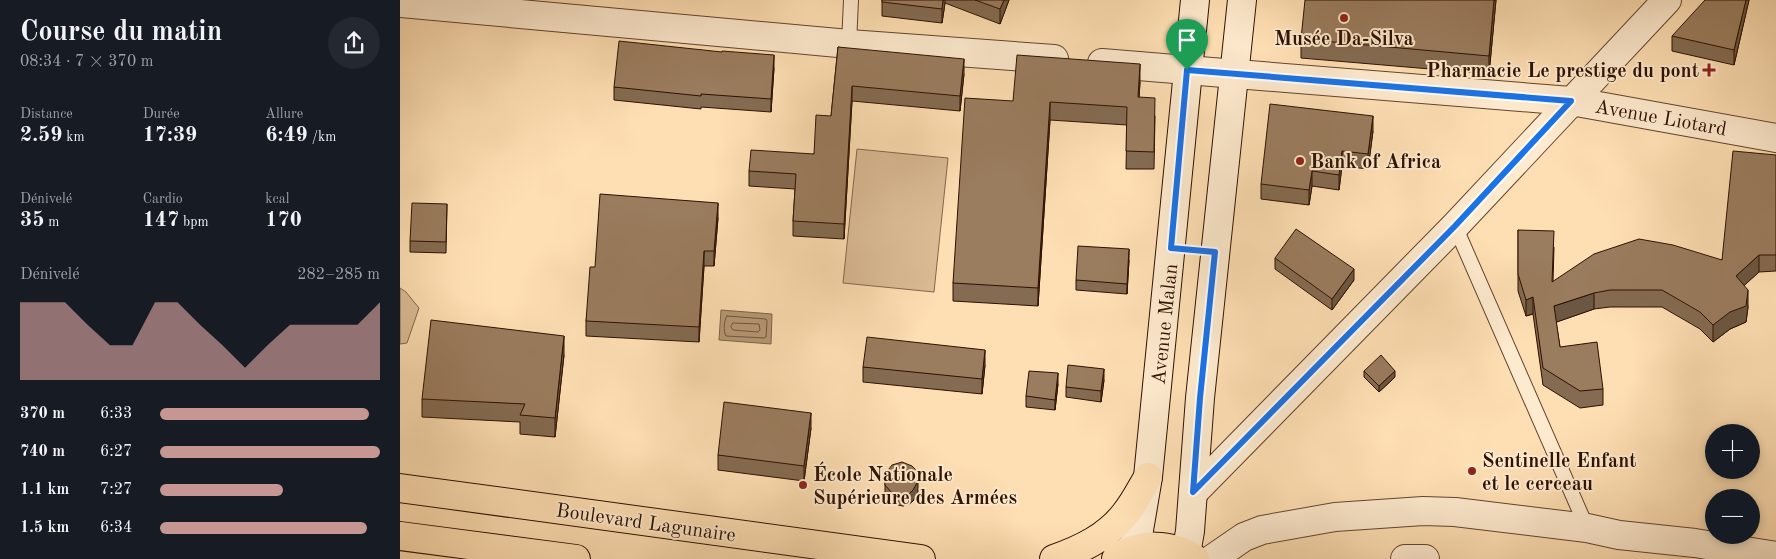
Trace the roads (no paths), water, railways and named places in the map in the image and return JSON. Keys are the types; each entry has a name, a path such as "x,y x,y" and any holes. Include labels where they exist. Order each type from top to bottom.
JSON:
{"highway":[{"path":"1054,559 1097,540 1115,526 1148,477"},
{"name":"Boulevard Lagunaire","path":"400,488 921,559"},
{"path":"400,536 576,559"},
{"path":"1118,557 1140,548 1155,546 1171,548 1197,557"}],"street":[{"name":"Avenue Malan","path":"1118,557 1134,546 1139,530 1148,477 1195,0"},
{"path":"1242,0 1200,398 1190,531 1197,557 1262,530 1335,517 1403,512 1455,512 1586,528 1705,551 1776,556"},
{"path":"1193,492 1455,226 1667,0"},
{"name":"Avenue Liotard","path":"400,3 848,44 1571,101 1776,138"},
{"path":"1171,248 1215,252"},
{"path":"1669,559 1670,555 1677,548 1685,544 1705,551"},
{"path":"1405,559 1425,559"}],"lane":[{"path":"848,44 851,0"},
{"path":"1455,226 1586,528"}],"water":[{"path":"721,310 772,314 771,344 719,340"}],"place":[{"name":"Musée Da-Silva","path":"1344,18"},
{"name":"Pharmacie Le prestige du pont","path":"1709,70"},
{"name":"Bank of Africa","path":"1300,161"},
{"name":"Sentinelle Enfant et le cerceau","path":"1472,471"},
{"name":"École Nationale Supérieure des Armées","path":"803,485"}]}
